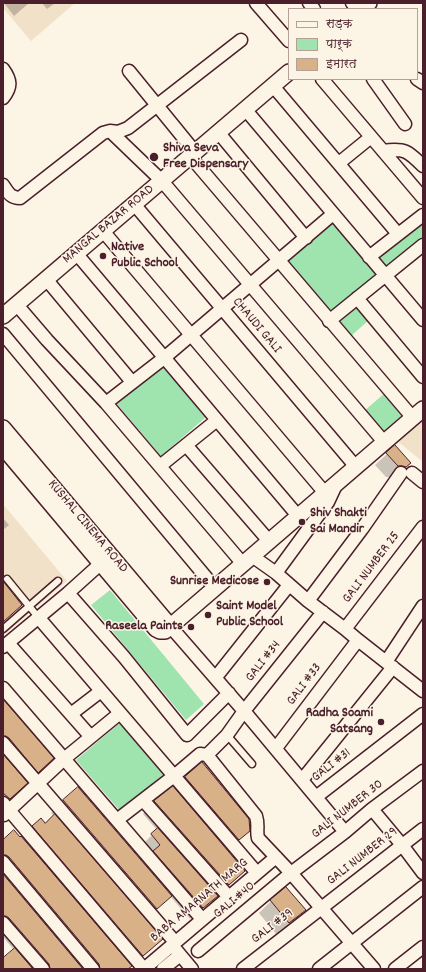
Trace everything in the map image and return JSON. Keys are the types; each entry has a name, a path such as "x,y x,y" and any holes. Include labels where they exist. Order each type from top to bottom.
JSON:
{"street":[{"path":"256,3 288,40"},
{"path":"3,185 11,196 14,198 20,198 103,133 110,131 118,132 128,128 241,40"},
{"path":"3,69 8,77 10,88 3,98"},
{"path":"129,72 157,106 192,154 329,321 418,414 165,629 216,677 345,832"},
{"name":"MANGAL BAZAR ROAD","path":"3,316 288,73"},
{"path":"323,80 423,198"},
{"path":"374,80 405,124"},
{"path":"273,86 398,234"},
{"path":"245,109 423,320"},
{"path":"110,131 162,181 384,442"},
{"path":"218,132 306,238"},
{"path":"339,163 371,137"},
{"path":"384,152 396,150 407,152 423,166"},
{"name":"CHAUDI GALI","path":"134,204 356,467"},
{"path":"106,403 164,358 333,214"},
{"path":"369,256 423,215"},
{"path":"103,231 325,493"},
{"path":"329,321 385,275 421,252"},
{"path":"76,253 298,516"},
{"path":"46,279 132,382"},
{"path":"357,298 423,377"},
{"path":"17,305 46,340 106,403 160,466 247,560 276,574 390,665 421,684"},
{"path":"3,334 215,588"},
{"path":"160,466 217,420"},
{"name":"KUSHAL CINEMA ROAD","path":"3,428 105,559"},
{"path":"186,445 269,542"},
{"name":"KUSHAL CINEMA ROAD","path":"3,447 105,559 165,629"},
{"path":"308,601 406,473 423,482"},
{"path":"276,574 328,502 338,482"},
{"name":"GALI NUMBER 25","path":"345,629 423,526"},
{"path":"91,737 6,645 105,559"},
{"path":"216,677 289,585"},
{"path":"68,592 124,657 187,735 230,693"},
{"path":"302,780 390,665 423,606"},
{"name":"GALI #34","path":"207,755 227,735 244,711 323,612"},
{"path":"38,617 257,873"},
{"name":"GALI #33","path":"276,748 358,640"},
{"path":"3,688 202,919"},
{"path":"71,714 101,691"},
{"path":"120,713 5,810 144,969"},
{"name":"GALI #31","path":"316,797 423,714"},
{"path":"3,743 173,944 192,969"},
{"path":"117,820 200,754 207,755 256,816 258,822 258,838 322,908 374,969"},
{"name":"GALI NUMBER 30","path":"291,873 423,771"},
{"path":"143,800 229,896"},
{"path":"372,809 423,873"},
{"name":"GALI NUMBER 29","path":"322,908 423,829"},
{"name":"BABA AMARNATH MARG","path":"144,969 276,857"},
{"path":"3,862 93,969"},
{"name":"GALI #40","path":"198,951 291,873"},
{"path":"319,969 423,887"},
{"name":"GALI #39","path":"243,969 322,908"},
{"path":"3,922 43,969"},
{"path":"395,969 423,946"},
{"path":"163,969 180,955"}],"lane":[{"path":"7,579 38,617"},
{"path":"3,629 58,581"},
{"path":"227,735 252,764"}],"shaded area":[{"path":"3,3 75,3 31,41 3,8"},
{"path":"423,416 423,462 396,440"},
{"path":"3,504 67,581 3,636"}],"green space":[{"path":"423,220 423,241 386,270 375,257"},
{"path":"333,223 377,275 332,313 288,262"},
{"path":"356,305 369,320 351,336 337,320"},
{"path":"162,366 206,417 161,456 117,404"},
{"path":"386,392 408,417 384,437 363,412"},
{"path":"110,590 204,704 186,720 91,605"},
{"path":"121,722 165,773 120,811 76,760"}],"building":[{"path":"395,445 411,463 406,467 398,466 386,453"},
{"path":"3,581 22,605 3,622"},
{"path":"3,699 54,758 38,773 9,738 3,736"},
{"path":"3,754 28,783 10,799 3,793"},
{"path":"202,762 249,819 250,831 239,840 185,777"},
{"path":"173,786 245,871 229,885 154,801"},
{"path":"78,787 172,896 157,909 63,800"},
{"path":"55,814 163,939 143,956 32,826 41,818 45,823"},
{"path":"158,828 218,896 203,908 153,851 160,845 151,834"},
{"path":"14,830 20,837 21,836 132,966 128,969 100,969 99,964 9,857 3,855 3,840"},
{"path":"3,874 83,969 50,969 49,964 9,918 3,916"},
{"path":"286,887 306,910 289,923 270,900"},
{"path":"15,948 33,969 3,969 3,958"}],"place":[{"name":"Shiva Seva Free Dispensary","path":"154,157"},
{"name":"Native Public School","path":"103,256"},
{"name":"Shiv Shakti Sai Mandir","path":"302,522"},
{"name":"Sunrise Medicose","path":"267,582"},
{"name":"Saint Model Public School","path":"208,615"},
{"name":"Raseela Paints","path":"191,627"},
{"name":"Radha Soami Satsang","path":"381,722"}]}
